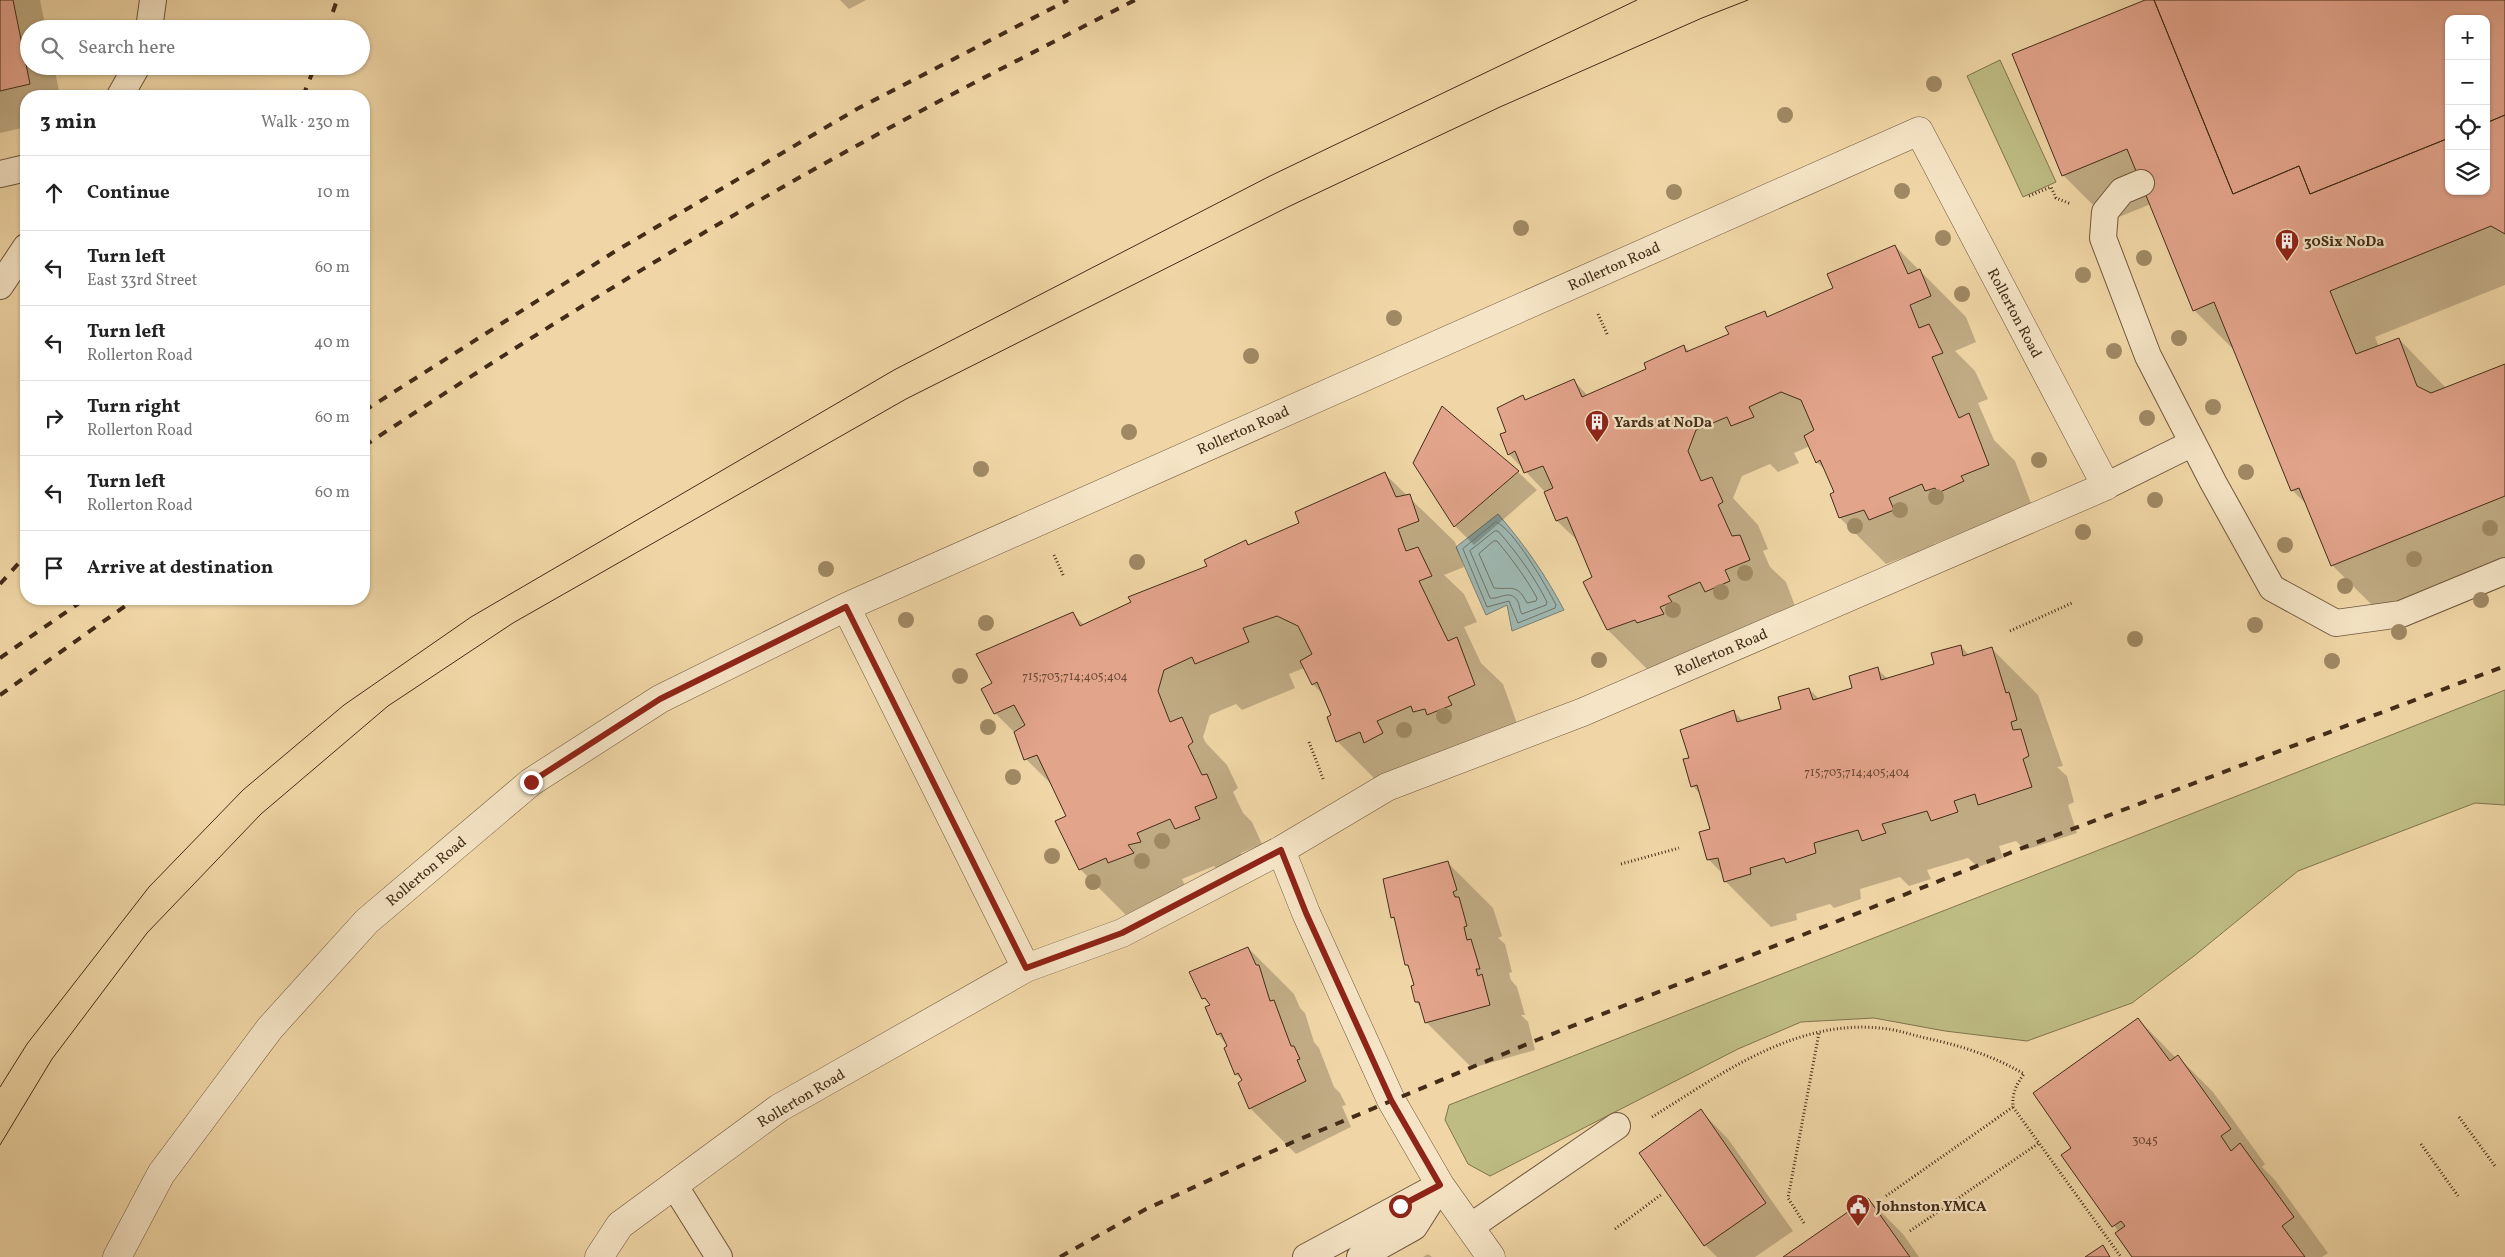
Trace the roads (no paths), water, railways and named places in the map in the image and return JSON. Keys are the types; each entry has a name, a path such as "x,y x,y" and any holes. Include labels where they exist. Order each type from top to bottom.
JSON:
{"street":[{"name":"Rollerton Road","path":"117,1257 161,1174 270,1028 368,921 531,782 660,699 846,607 1919,131 2106,486 1583,712 1387,788 1281,850 1122,933 1026,968 779,1108 620,1225 599,1257"},
{"path":"846,607 1026,968"},
{"path":"1281,850 1306,913 1391,1100 1440,1185 1491,1257"}],"lane":[{"path":"151,20 154,0"},
{"path":"123,90 132,75"},
{"path":"0,174 20,169"},
{"path":"2141,183 2122,191 2105,212 2103,238 2148,356 2272,588 2336,623 2401,614 2505,571"},
{"path":"0,286 20,257"},
{"path":"2106,486 2193,443"},
{"path":"1470,1227 1617,1126"},
{"path":"674,1185 719,1257"},
{"path":"1306,1257 1440,1185"},
{"path":"1360,1257 1414,1227 1440,1185"}],"water":[{"path":"1498,514 1534,560 1564,610 1512,631 1507,605 1486,615 1456,547"}],"tram line":[{"path":"0,1087 27,1044 149,887 243,790 344,705 471,617 894,370 1270,176 1637,0"},
{"path":"0,1145 52,1059 147,933 261,814 388,706 513,623 906,399 1290,206 1500,107 1702,18 1748,0"}],"railway":[{"path":"330,20 337,0"},
{"path":"370,407 614,252 857,109 1068,0"},
{"path":"370,442 550,326 740,211 902,121 1135,0"},
{"path":"305,90 311,75"},
{"path":"0,584 20,562"},
{"path":"0,658 76,605"},
{"path":"0,695 127,605"},
{"path":"1060,1257 1146,1209 1293,1142 1537,1040 2030,845 2505,666"}],"place":[{"name":"30Six NoDa","path":"2287,262"},
{"name":"Yards at NoDa","path":"1597,443"},
{"name":"Johnston YMCA","path":"1858,1227"}]}
